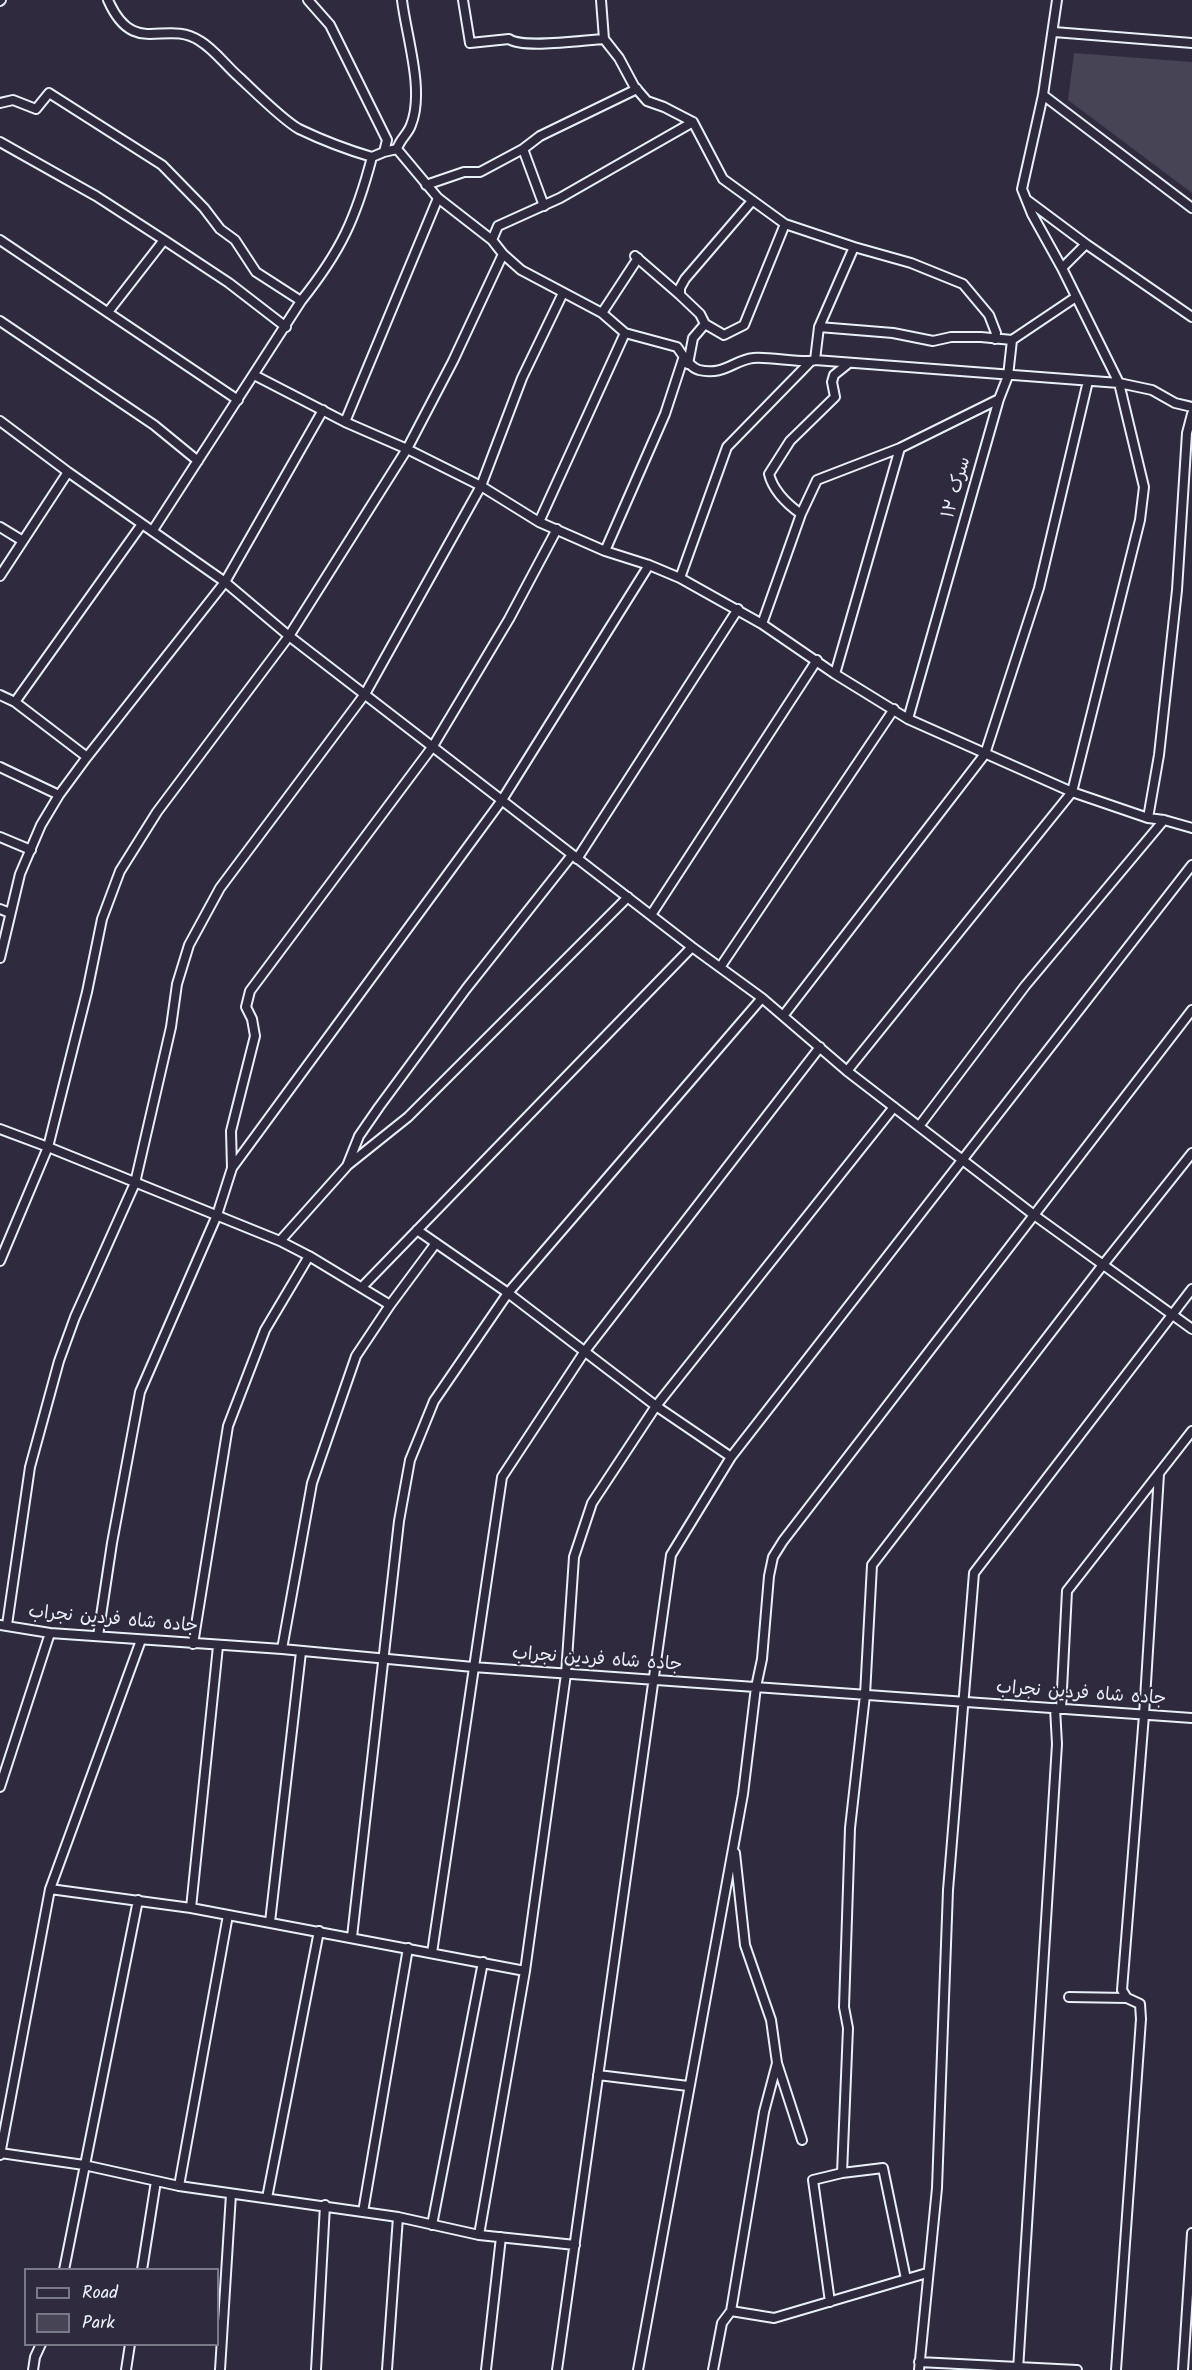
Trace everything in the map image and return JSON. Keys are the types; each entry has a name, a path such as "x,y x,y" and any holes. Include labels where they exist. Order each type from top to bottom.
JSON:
{"street":[{"path":"108,0 128,29 140,33 186,33 202,42 238,77 298,128 372,157 397,148"},
{"path":"308,0 330,25 336,36 387,140 384,152"},
{"path":"397,148 399,141 411,126 415,107 415,88 402,0"},
{"path":"463,0 470,43 509,39 514,43 556,43 604,39"},
{"path":"601,0 604,39 620,58 637,90 647,101 693,122 723,179 784,224 911,263 963,284 989,315 996,333 995,339"},
{"path":"847,1071 1072,792 1140,519 1144,487 1119,383 1022,189 1043,95 1057,0"},
{"path":"1054,32 1192,43"},
{"path":"426,184 464,172 480,172 523,149 540,136 637,90"},
{"path":"0,103 13,100 36,109 49,93 162,165 204,208 220,229 235,240 256,272 301,301"},
{"path":"1043,95 1192,208"},
{"path":"492,240 498,226 544,206 693,122"},
{"path":"0,142 96,195 230,283 286,327"},
{"path":"397,148 438,198 492,240 503,254 521,270 602,313 625,333 677,347 688,364 698,370 723,371 751,358 783,358 1119,383 1152,390 1174,403 1192,407"},
{"path":"523,149 544,206"},
{"path":"153,530 301,301 327,269 345,238 364,189 372,157"},
{"path":"345,422 438,198"},
{"path":"1026,199 1086,244 1192,317"},
{"path":"680,296 680,288 685,279 752,201"},
{"path":"602,313 636,257 700,314 705,324 724,335 744,325 784,224"},
{"path":"0,240 238,400"},
{"path":"108,312 164,240"},
{"path":"1062,268 1086,244"},
{"path":"680,578 727,447 812,361 819,327 854,247"},
{"path":"0,1261 48,1147 87,992 102,920 120,871 157,812 289,636 407,449 453,361 503,254"},
{"path":"3,1625 30,1467 59,1361 75,1317 135,1183 171,1027 177,984 189,945 220,888 365,694 481,486 522,378 563,293"},
{"path":"819,327 893,333 933,341 951,337 1012,340 1077,297"},
{"path":"0,321 153,425 198,461"},
{"path":"688,364 693,338 705,324"},
{"path":"539,522 625,333"},
{"name":"سرک ۱۲","path":"908,719 999,399 1008,376 1012,340"},
{"path":"605,551 665,414 684,356"},
{"path":"801,514 789,505 772,483 769,474 790,441 835,397 832,387 834,375 849,363"},
{"path":"254,375 345,422 407,449 481,486 539,522 605,551 680,578 738,609 908,719 1072,792 1148,818 1192,828"},
{"path":"783,1016 985,754 1039,588 1088,381"},
{"path":"762,624 801,514 817,480 900,448 999,399"},
{"path":"0,958 20,874 41,825 59,795 87,757 225,582 323,410"},
{"path":"1148,818 1159,755 1176,590 1187,433 1192,414"},
{"path":"0,421 68,472 225,582 289,636 692,947 762,998 847,1071 920,1125 962,1160 1102,1266 1192,1329"},
{"path":"836,674 900,448"},
{"path":"0,576 68,472"},
{"path":"15,702 142,524"},
{"path":"0,527 23,542"},
{"path":"232,1168 231,1131 255,1036 252,1019 246,1007 250,991 433,746 509,619 557,529"},
{"path":"99,1636 112,1543 140,1392 217,1215 232,1168 502,800 649,565"},
{"path":"347,1166 359,1136 466,989 575,857 738,609"},
{"path":"651,915 817,660"},
{"path":"0,695 15,702 87,757"},
{"path":"720,966 894,709"},
{"path":"0,767 59,795"},
{"path":"920,1125 1025,986 1164,820"},
{"path":"0,837 31,850"},
{"path":"556,2370 671,1556 731,1457 1192,865"},
{"path":"280,1241 347,1166 408,1117 627,897"},
{"path":"0,909 10,913"},
{"path":"362,1287 692,947"},
{"path":"352,1937 399,1521 410,1460 435,1401 508,1293 762,998"},
{"path":"638,2370 743,1794 756,1687 762,1659 773,1557 790,1531 1192,1010"},
{"path":"432,1953 502,1477 585,1351 820,1047"},
{"path":"478,2235 525,1971 566,1674 574,1557 592,1503 656,1406 894,1107"},
{"path":"0,1129 280,1241 390,1305"},
{"path":"842,2173 848,2028 844,2007 850,1828 865,1695 872,1566 1102,1266 1192,1153"},
{"path":"417,1230 508,1293 656,1406 731,1457"},
{"path":"282,1649 312,1484 356,1356 436,1243"},
{"path":"193,1644 228,1426 265,1330 309,1256"},
{"path":"1077,2370 919,2366 927,2273 938,2188 948,1890 974,1573 1192,1289"},
{"path":"1018,2369 1067,1591 1192,1431"},
{"path":"1127,1998 1122,1990 1144,1715 1159,1474"},
{"name":"جاده شاه فردین نجراب","path":"3,1625 50,1633 282,1649 473,1667 1192,1718"},
{"path":"0,1787 50,1633"},
{"path":"141,1640 50,1888 0,2154 84,2165 178,2186 326,2205 398,2217 478,2235 575,2245"},
{"path":"191,1908 218,1646"},
{"path":"270,1922 301,1652"},
{"path":"734,1843 745,1945 771,2020 777,2063 802,2140"},
{"path":"50,1888 191,1908 525,1971"},
{"path":"64,2268 138,1900"},
{"path":"178,2186 228,1915"},
{"path":"267,2198 319,1931"},
{"path":"363,2212 408,1948"},
{"path":"432,2225 483,1962"},
{"path":"1069,1997 1127,1998 1140,2004 1141,2019 1116,2370"},
{"path":"713,2370 722,2323 732,2311 764,2112 777,2063"},
{"path":"598,2075 688,2086"},
{"path":"830,2302 813,2180 842,2173 883,2168 906,2279"},
{"path":"142,2268 156,2181"},
{"path":"220,2370 231,2194"},
{"path":"316,2370 326,2205"},
{"path":"387,2370 398,2217"},
{"path":"1183,2370 1192,2234"},
{"path":"486,2370 501,2236"},
{"path":"732,2311 774,2318 927,2273"},
{"path":"33,2370 40,2346"},
{"path":"126,2370 130,2346"}],"green space":[{"path":"1074,53 1192,62 1192,193 1068,100"}]}
